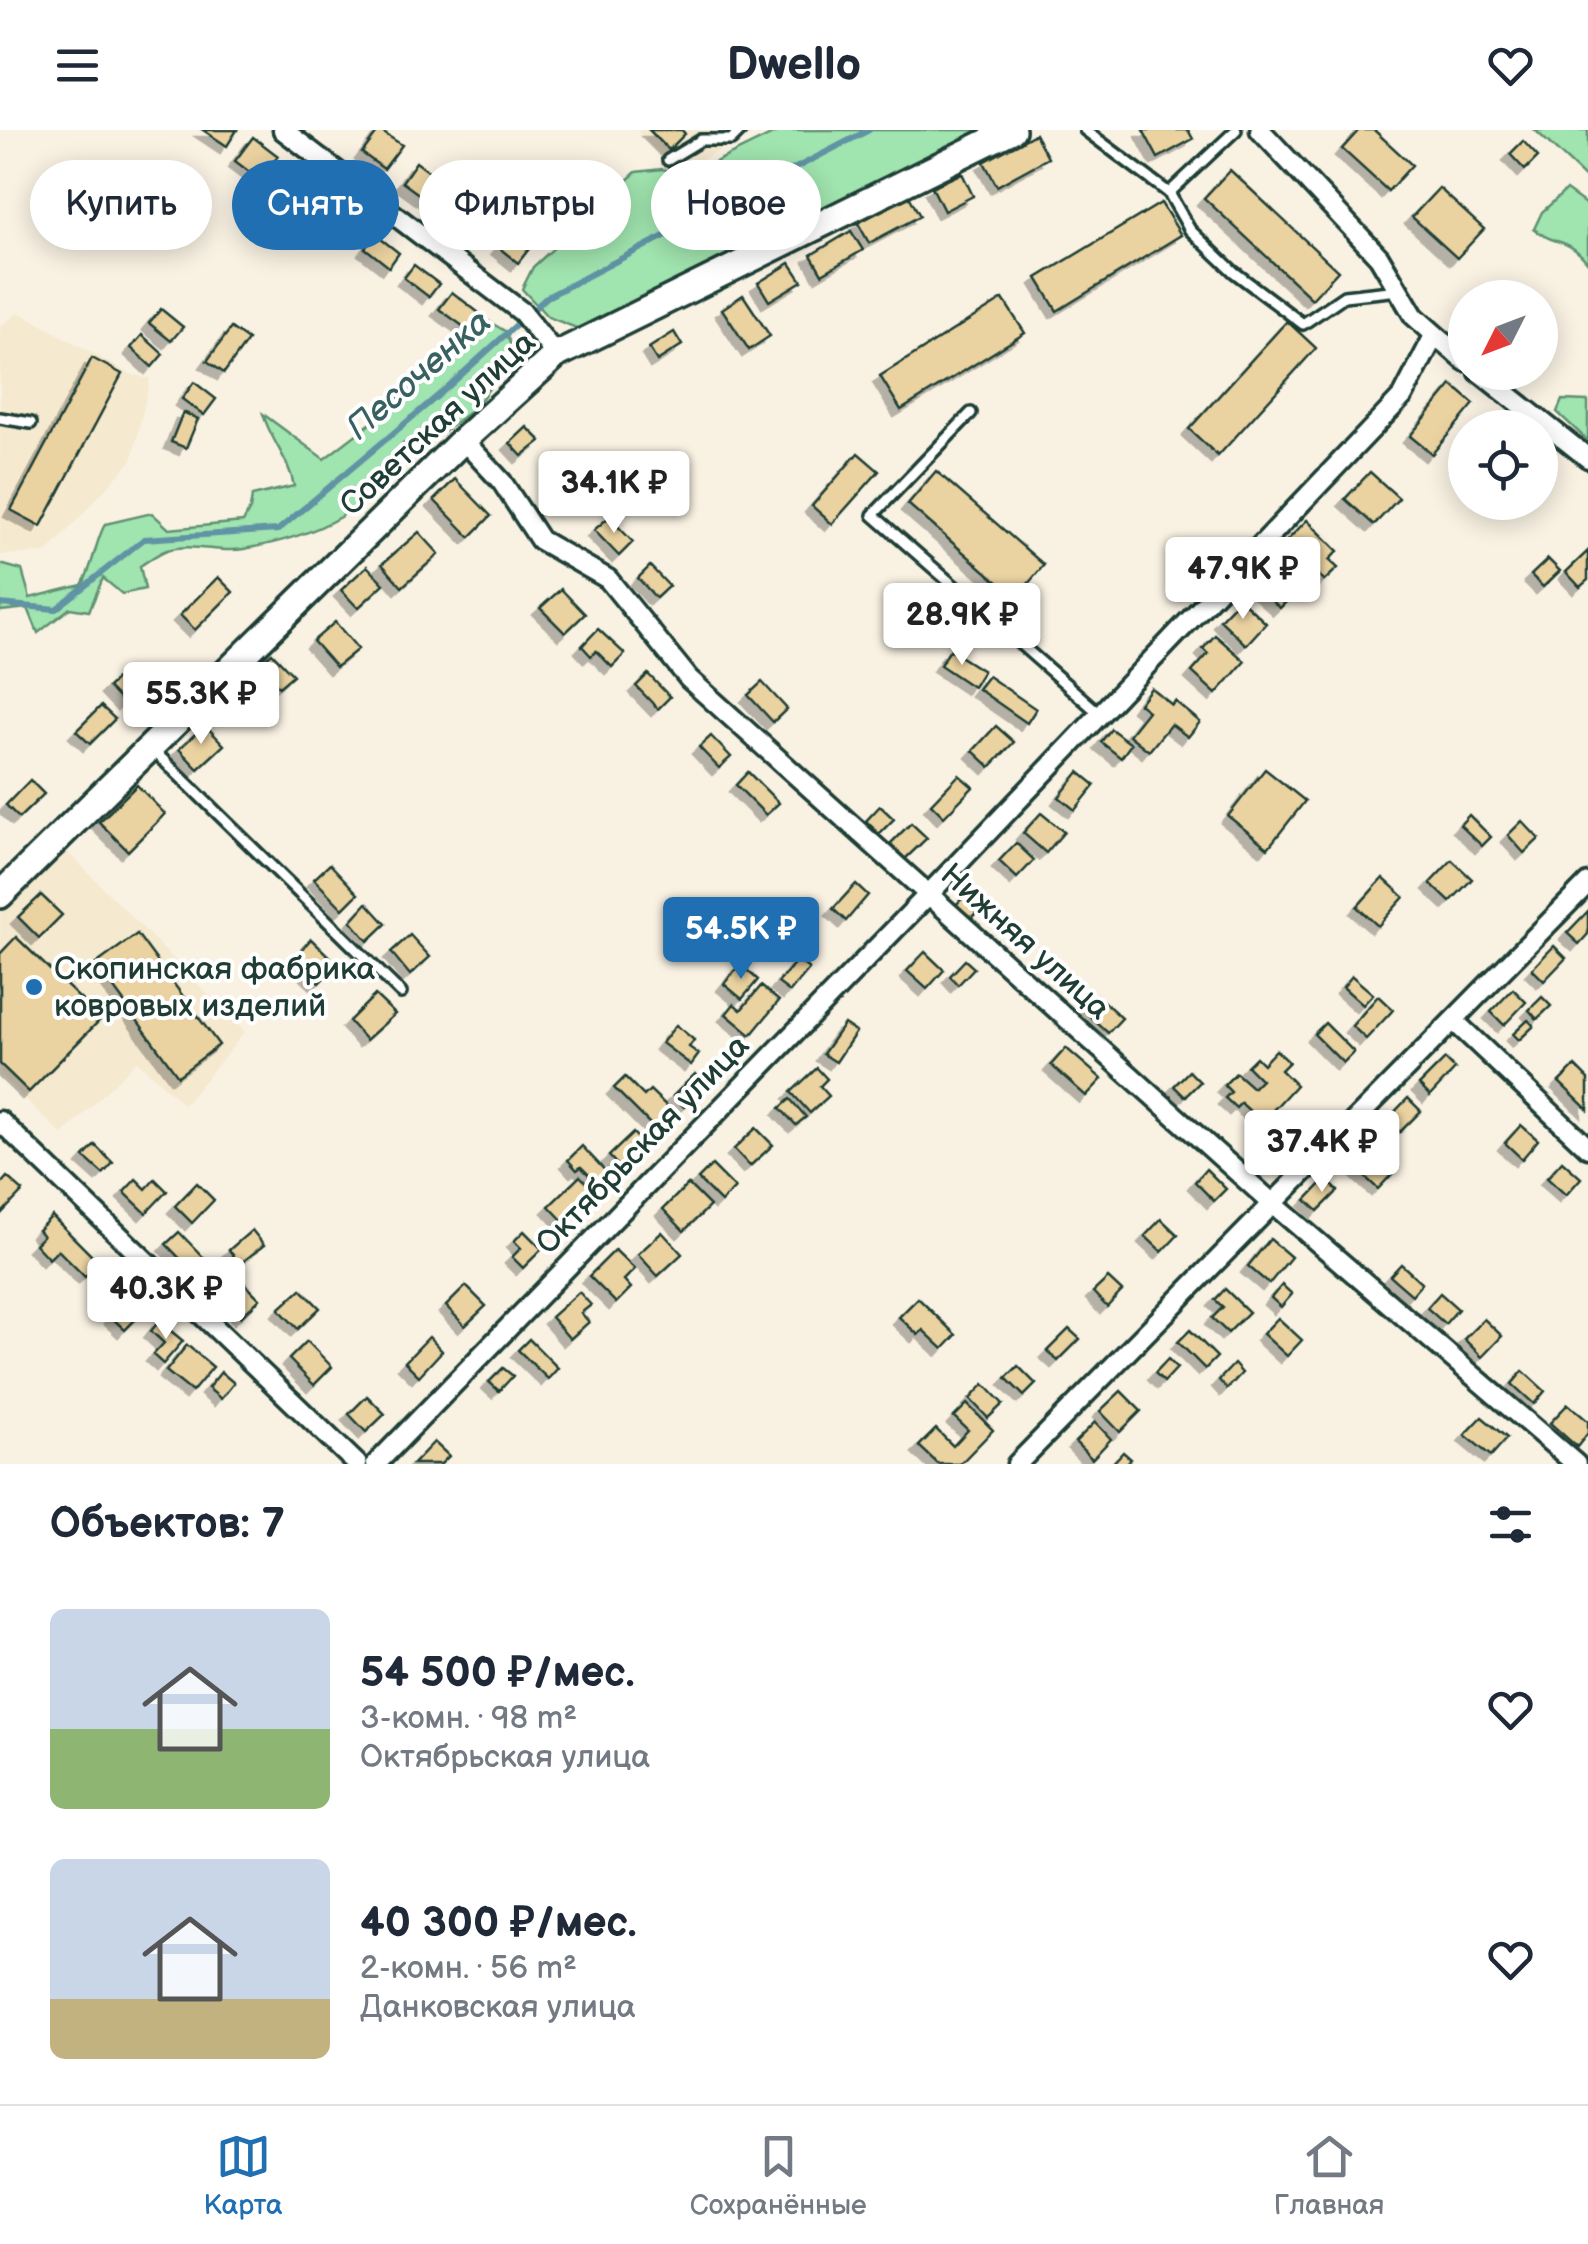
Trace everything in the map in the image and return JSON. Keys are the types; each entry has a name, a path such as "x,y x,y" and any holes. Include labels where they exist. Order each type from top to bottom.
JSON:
{"street":[{"path":"282,130 522,312 556,355"},
{"name":"Советская улица","path":"0,896 463,440 556,355 1012,130"},
{"path":"1260,130 1379,257 1414,316 1448,347"},
{"name":"Октябрьская улица","path":"376,1464 927,896 1403,396 1434,336"},
{"path":"1503,390 1588,458"},
{"name":"Нижняя улица","path":"463,440 502,482 540,540 608,579 689,679 1272,1203 1576,1464"},
{"path":"1017,1464 1588,883"},
{"path":"1454,1021 1588,1148"},
{"path":"0,1121 357,1464"}],"lane":[{"path":"691,130 701,140"},
{"path":"668,160 701,140 731,140 741,130"},
{"path":"1084,130 1169,193 1190,230 1234,272 1303,324 1344,296 1399,290"},
{"path":"1169,193 1236,130"},
{"path":"971,412 873,515 1100,714"},
{"path":"0,418 31,423"},
{"path":"151,748 402,993"}],"shaded area":[{"path":"637,130 762,130 701,160 665,160"},
{"path":"19,312 130,374 150,379 132,460 47,553 0,555 0,326"},
{"path":"63,847 245,1032 184,1105 137,1061 62,1135 0,1074 0,911"}],"green space":[{"path":"781,130 983,130 821,212 821,160 719,160"},
{"path":"1535,130 1588,130 1588,180"},
{"path":"651,170 651,250 745,250 584,331 548,317 522,289 533,267 551,250 631,250 631,177"},
{"path":"1566,190 1588,206 1588,263 1573,248 1534,229 1542,212"},
{"path":"488,321 505,331 514,353 475,408 426,445 403,443 378,487 340,517 294,537 244,549 167,550 140,566 145,589 122,594 103,578 89,611 70,608 38,633 28,608 0,611 0,564 22,570 30,598 82,585 105,524 152,513 169,529 243,522 252,496 294,486 263,414 324,459 388,410 412,380 438,360 479,339"},
{"path":"1562,400 1588,401 1588,441 1558,413"}],"building":[{"path":"203,130 237,130 227,146"},
{"path":"379,130 402,145 391,160 372,160 362,153"},
{"path":"649,130 682,130 685,134 669,150"},
{"path":"1143,130 1188,130 1193,139 1158,158"},
{"path":"1359,130 1374,130 1412,165 1388,191 1342,149"},
{"path":"1035,134 1048,158 997,186 984,162"},
{"path":"253,137 278,156 275,160 236,160"},
{"path":"1523,141 1538,157 1525,170 1510,154"},
{"path":"416,162 419,164 419,194 402,182"},
{"path":"1230,170 1338,271 1312,299 1204,198"},
{"path":"962,173 973,196 944,211 932,187"},
{"path":"1439,188 1484,229 1457,258 1412,217"},
{"path":"909,196 920,216 869,243 858,223"},
{"path":"1161,203 1181,235 1057,311 1037,278"},
{"path":"851,231 863,250 822,274 811,255"},
{"path":"368,250 399,253 389,267"},
{"path":"502,250 528,250 518,263"},
{"path":"790,263 802,281 769,301 758,283"},
{"path":"414,265 439,284 429,297 404,278"},
{"path":"452,292 479,313 467,329 439,309"},
{"path":"743,295 770,336 749,350 722,309"},
{"path":"1003,299 1025,333 901,410 880,376"},
{"path":"161,309 183,327 171,341 149,323"},
{"path":"1287,321 1316,348 1218,456 1189,429"},
{"path":"231,328 248,340 224,373 207,361"},
{"path":"674,332 682,345 657,361 649,348"},
{"path":"142,335 163,354 152,367 131,348"},
{"path":"92,358 122,374 41,526 11,510"},
{"path":"194,382 216,399 204,415 182,399"},
{"path":"1448,390 1458,390 1474,404 1469,410 1448,410 1448,435 1432,454 1410,436"},
{"path":"183,412 198,419 186,448 171,442"},
{"path":"527,427 541,441 522,456 510,443"},
{"path":"858,453 879,471 832,524 812,506"},
{"path":"574,460 606,493 592,506 560,473"},
{"path":"936,471 1044,565 1016,598 908,504"},
{"path":"1370,472 1399,498 1374,525 1345,499"},
{"path":"455,479 491,516 470,537 434,500"},
{"path":"609,517 633,542 619,556 594,530"},
{"path":"1307,520 1338,551 1329,560 1338,568 1324,581 1315,572 1308,580 1278,550"},
{"path":"419,532 439,554 402,587 382,564"},
{"path":"1588,551 1588,580 1580,587 1566,572"},
{"path":"1548,559 1560,571 1543,587 1531,575"},
{"path":"367,566 384,584 358,608 341,590"},
{"path":"650,566 669,586 656,598 638,578"},
{"path":"218,577 233,592 195,630 180,615"},
{"path":"1270,579 1291,597 1280,608 1260,590"},
{"path":"561,589 585,614 565,633 540,608"},
{"path":"1240,599 1266,623 1246,645 1220,620"},
{"path":"335,622 358,649 336,667 313,641"},
{"path":"598,629 625,654 612,667 596,651 591,656 582,646"},
{"path":"1215,635 1245,661 1216,694 1192,672 1208,654 1203,649"},
{"path":"950,650 983,671 973,687 940,665"},
{"path":"272,653 293,675 279,687 258,665"},
{"path":"128,668 145,685 124,704 108,687"},
{"path":"648,674 670,697 658,709 636,686"},
{"path":"988,676 1036,709 1027,723 978,689"},
{"path":"247,678 268,701 254,714 244,703 238,708 227,696"},
{"path":"762,682 787,709 773,722 748,695"},
{"path":"1151,688 1172,705 1175,701 1200,722 1188,737 1171,724 1149,751 1129,735 1148,711 1139,704"},
{"path":"101,706 115,719 90,744 76,731"},
{"path":"205,725 224,745 198,769 179,749"},
{"path":"996,726 1014,742 990,767 973,751"},
{"path":"1111,729 1131,744 1121,758 1101,742"},
{"path":"711,736 731,757 719,768 699,747"},
{"path":"1265,769 1305,801 1268,848 1228,816"},
{"path":"748,772 779,803 766,815 736,785"},
{"path":"1079,772 1095,785 1075,810 1059,797"},
{"path":"959,775 973,787 944,817 931,804"},
{"path":"30,780 44,794 19,818 6,805"},
{"path":"137,785 165,814 128,851 99,822"},
{"path":"880,806 894,819 879,834 866,821"},
{"path":"1041,813 1064,832 1046,853 1023,833"},
{"path":"1469,815 1491,837 1482,846 1460,825"},
{"path":"1522,821 1539,839 1524,853 1508,835"},
{"path":"911,823 927,838 905,859 890,844"},
{"path":"1016,843 1034,860 1017,878 999,861"},
{"path":"1452,860 1472,879 1450,902 1430,883"},
{"path":"330,864 358,894 343,909 314,879"},
{"path":"1383,878 1404,897 1378,926 1357,907"},
{"path":"856,884 868,895 846,921 833,909"},
{"path":"972,888 987,902 970,919 956,905"},
{"path":"41,895 62,915 39,938 18,917"},
{"path":"367,903 386,924 368,941 351,921"},
{"path":"1588,911 1588,934 1579,944 1567,933"},
{"path":"137,934 219,1045 178,1076 96,964"},
{"path":"410,935 430,957 410,975 391,952"},
{"name":"Скопинская фабрика ковровых изделий","path":"16,937 101,1019 29,1092 0,1064 0,954"},
{"path":"311,939 337,964 319,983 292,960"},
{"path":"1554,946 1566,958 1544,981 1532,969"},
{"path":"925,952 944,970 927,989 907,971"},
{"path":"797,960 809,969 790,992 778,983"},
{"path":"965,960 974,968 958,985 950,976"},
{"path":"740,964 758,980 742,999 724,984"},
{"path":"1352,976 1373,994 1363,1005 1343,987"},
{"path":"761,986 779,1001 751,1035 726,1014 734,1004 741,1010"},
{"path":"1513,989 1526,1002 1504,1025 1491,1012"},
{"path":"375,995 395,1014 366,1040 349,1021"},
{"path":"1096,995 1122,1018 1108,1033 1083,1010"},
{"path":"1378,996 1393,1010 1366,1039 1352,1026"},
{"path":"1542,997 1551,1006 1537,1019 1529,1010"},
{"path":"1528,1020 1534,1026 1519,1040 1513,1034"},
{"path":"1325,1023 1354,1052 1343,1063 1314,1034"},
{"path":"844,1024 856,1032 836,1062 823,1054"},
{"path":"676,1025 694,1040 689,1047 699,1054 691,1065 662,1043"},
{"path":"1066,1048 1102,1079 1086,1096 1051,1065"},
{"path":"1276,1050 1289,1062 1281,1070 1296,1085 1262,1122 1241,1103 1236,1108 1225,1098 1231,1092 1224,1085 1236,1073 1253,1088 1261,1080 1247,1066 1256,1057 1263,1064"},
{"path":"1445,1059 1455,1069 1430,1096 1419,1085"},
{"path":"1575,1066 1588,1079 1588,1110 1559,1082"},
{"path":"817,1068 827,1079 820,1086 829,1096 810,1113 791,1092"},
{"path":"1189,1071 1200,1082 1185,1097 1174,1086"},
{"path":"695,1074 706,1086 684,1107 673,1096"},
{"path":"625,1077 644,1096 650,1090 677,1116 659,1133 614,1088"},
{"path":"1408,1098 1421,1111 1400,1132 1387,1120"},
{"path":"790,1099 806,1117 796,1125 780,1108"},
{"path":"1521,1125 1538,1140 1522,1159 1505,1143"},
{"path":"1381,1127 1395,1140 1378,1158 1393,1173 1378,1189 1349,1162"},
{"path":"756,1128 773,1145 750,1166 734,1149"},
{"path":"633,1133 647,1148 623,1171 609,1156"},
{"path":"95,1145 113,1163 103,1174 84,1157"},
{"path":"582,1146 610,1176 600,1186 568,1160"},
{"path":"1562,1161 1581,1178 1566,1195 1547,1178"},
{"path":"712,1165 735,1188 721,1202 698,1179"},
{"path":"1206,1169 1226,1189 1214,1201 1195,1182"},
{"path":"580,1176 597,1194 566,1224 549,1206"},
{"path":"7,1177 23,1191 0,1215 0,1185"},
{"path":"136,1179 146,1189 155,1179 167,1191 146,1213 124,1192"},
{"path":"1326,1179 1338,1191 1318,1211 1306,1200"},
{"path":"197,1183 214,1200 192,1223 175,1206"},
{"path":"688,1184 710,1206 684,1231 663,1209"},
{"path":"52,1216 99,1263 85,1277 58,1250 49,1259 35,1244 43,1236 38,1230"},
{"path":"1161,1219 1178,1235 1162,1252 1145,1236"},
{"path":"252,1230 264,1245 240,1264 229,1250"},
{"path":"524,1231 542,1249 523,1268 512,1257 521,1248 514,1241"},
{"path":"179,1232 204,1258 192,1271 166,1244"},
{"path":"662,1232 682,1254 658,1276 638,1254"},
{"path":"1270,1239 1291,1257 1269,1284 1248,1266"},
{"path":"615,1250 635,1269 624,1280 631,1288 616,1303 589,1276"},
{"path":"1401,1264 1422,1283 1412,1295 1390,1276"},
{"path":"1108,1278 1122,1291 1107,1307 1093,1292"},
{"path":"243,1282 260,1299 241,1317 225,1300"},
{"path":"1282,1285 1292,1294 1281,1307 1271,1298"},
{"path":"466,1286 486,1306 465,1326 446,1306"},
{"path":"301,1289 320,1308 298,1329 279,1309"},
{"path":"1225,1289 1249,1312 1228,1333 1212,1318 1223,1307 1215,1300"},
{"path":"579,1292 591,1305 581,1313 589,1322 570,1339 551,1317"},
{"path":"1440,1293 1458,1309 1445,1324 1427,1308"},
{"path":"133,1294 147,1308 125,1330 111,1317"},
{"path":"918,1298 956,1335 943,1349 923,1330 918,1335 899,1317"},
{"path":"1278,1318 1302,1340 1287,1356 1263,1334"},
{"path":"1484,1319 1502,1336 1482,1357 1464,1339"},
{"path":"159,1321 183,1341 163,1364 153,1355 164,1343 151,1331"},
{"path":"1069,1329 1080,1339 1058,1361 1047,1351"},
{"path":"1190,1330 1217,1357 1205,1369 1178,1342"},
{"path":"429,1337 442,1351 419,1376 405,1362"},
{"path":"529,1339 558,1368 548,1379 518,1350"},
{"path":"307,1341 332,1367 314,1385 289,1359"},
{"path":"187,1345 213,1367 192,1392 166,1371"},
{"path":"1168,1359 1177,1368 1164,1382 1155,1373"},
{"path":"1234,1364 1242,1373 1227,1389 1219,1380"},
{"path":"1018,1366 1036,1384 1024,1396 1006,1378"},
{"path":"503,1368 513,1376 499,1391 489,1382"},
{"path":"1523,1371 1545,1391 1534,1404 1512,1384"},
{"path":"221,1372 234,1383 221,1399 208,1388"},
{"path":"984,1384 1003,1404 988,1418 970,1399"},
{"path":"1121,1391 1141,1411 1120,1432 1100,1411"},
{"path":"367,1396 385,1414 366,1432 349,1414"},
{"path":"967,1404 993,1430 960,1464 938,1464 919,1446 936,1429 953,1446 968,1430 954,1417"},
{"path":"1568,1404 1588,1421 1588,1433 1577,1447 1550,1423"},
{"path":"1482,1417 1507,1438 1491,1456 1465,1435"},
{"path":"1095,1422 1111,1439 1092,1459 1075,1442"},
{"path":"434,1442 449,1456 441,1464 413,1464"},
{"path":"1123,1452 1131,1459 1126,1464 1112,1464"}],"waterway":[{"name":"Песоченка","path":"0,604 56,609 144,539 278,530 440,394 547,297 869,130"}],"place":[{"name":"Скопинская фабрика ковровых изделий","path":"34,987"}]}
